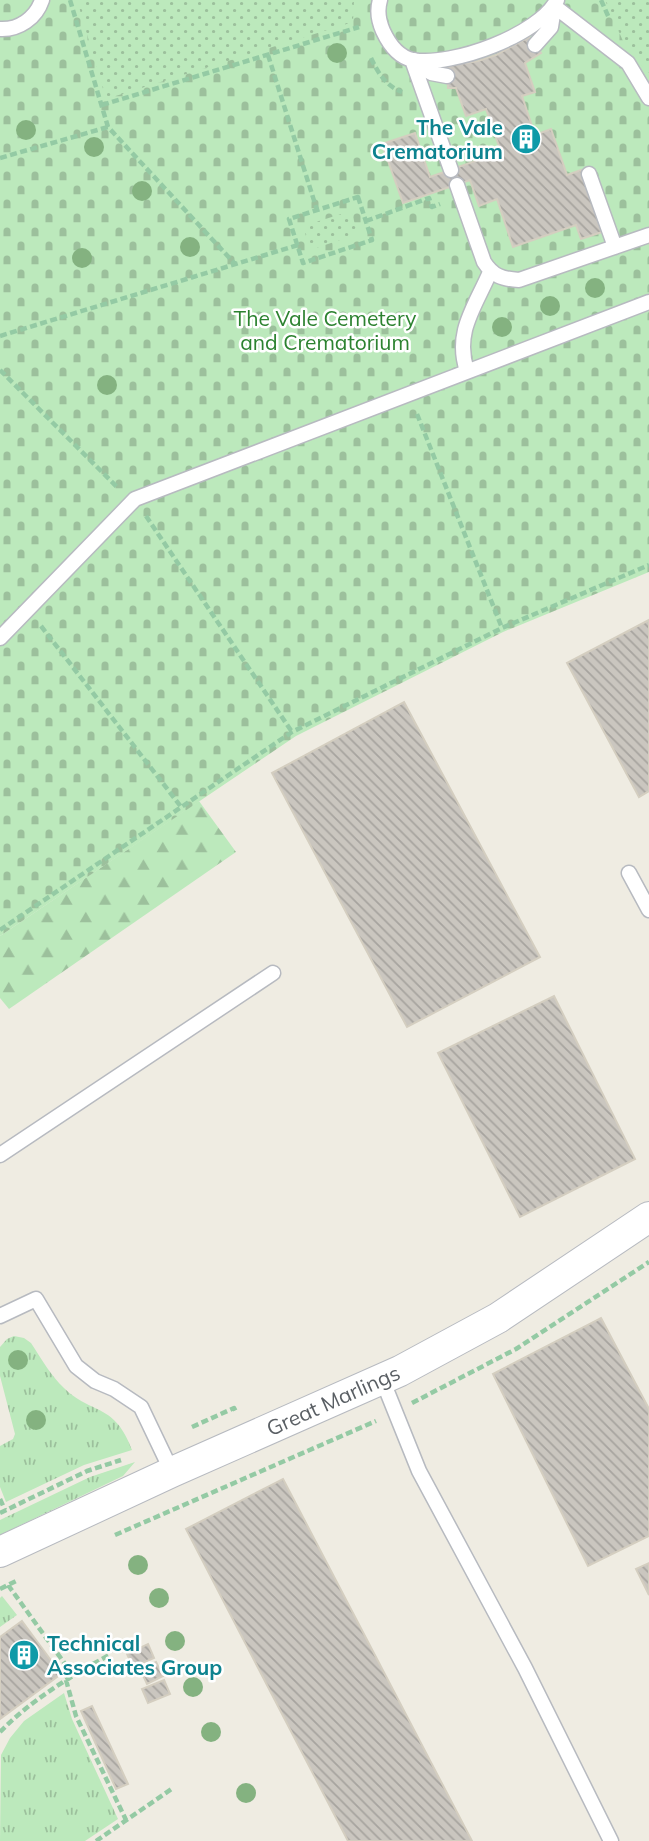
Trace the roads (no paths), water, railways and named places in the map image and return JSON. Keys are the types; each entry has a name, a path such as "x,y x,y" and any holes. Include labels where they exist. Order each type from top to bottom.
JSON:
{"street":[{"name":"Great Marlings","path":"0,1552 172,1472 383,1379 499,1318 649,1217"}],"lane":[{"path":"0,29 9,29 28,22 39,10 42,0"},
{"path":"380,0 380,23 389,43 396,51 431,73 447,76"},
{"path":"412,60 453,57 492,47 537,21 556,3"},
{"path":"535,45 551,27 556,3"},
{"path":"556,3 628,63 649,98"},
{"path":"412,60 451,170"},
{"path":"589,174 615,247"},
{"path":"459,191 484,262 491,272 503,279 519,280 649,235"},
{"path":"467,370 462,355 462,335 491,272"},
{"path":"0,638 133,501 649,302"},
{"path":"629,873 649,910"},
{"path":"0,1155 273,973"},
{"path":"0,1316 36,1299 76,1366 95,1381 114,1389 141,1407 172,1472"},
{"path":"383,1379 419,1471 525,1668 611,1841"}],"place":[{"name":"The Vale Crematorium","path":"526,139"},
{"name":"Technical Associates Group","path":"24,1655"}],"park label":[{"name":"The Vale Cemetery and Crematorium","path":"325,330"}]}
